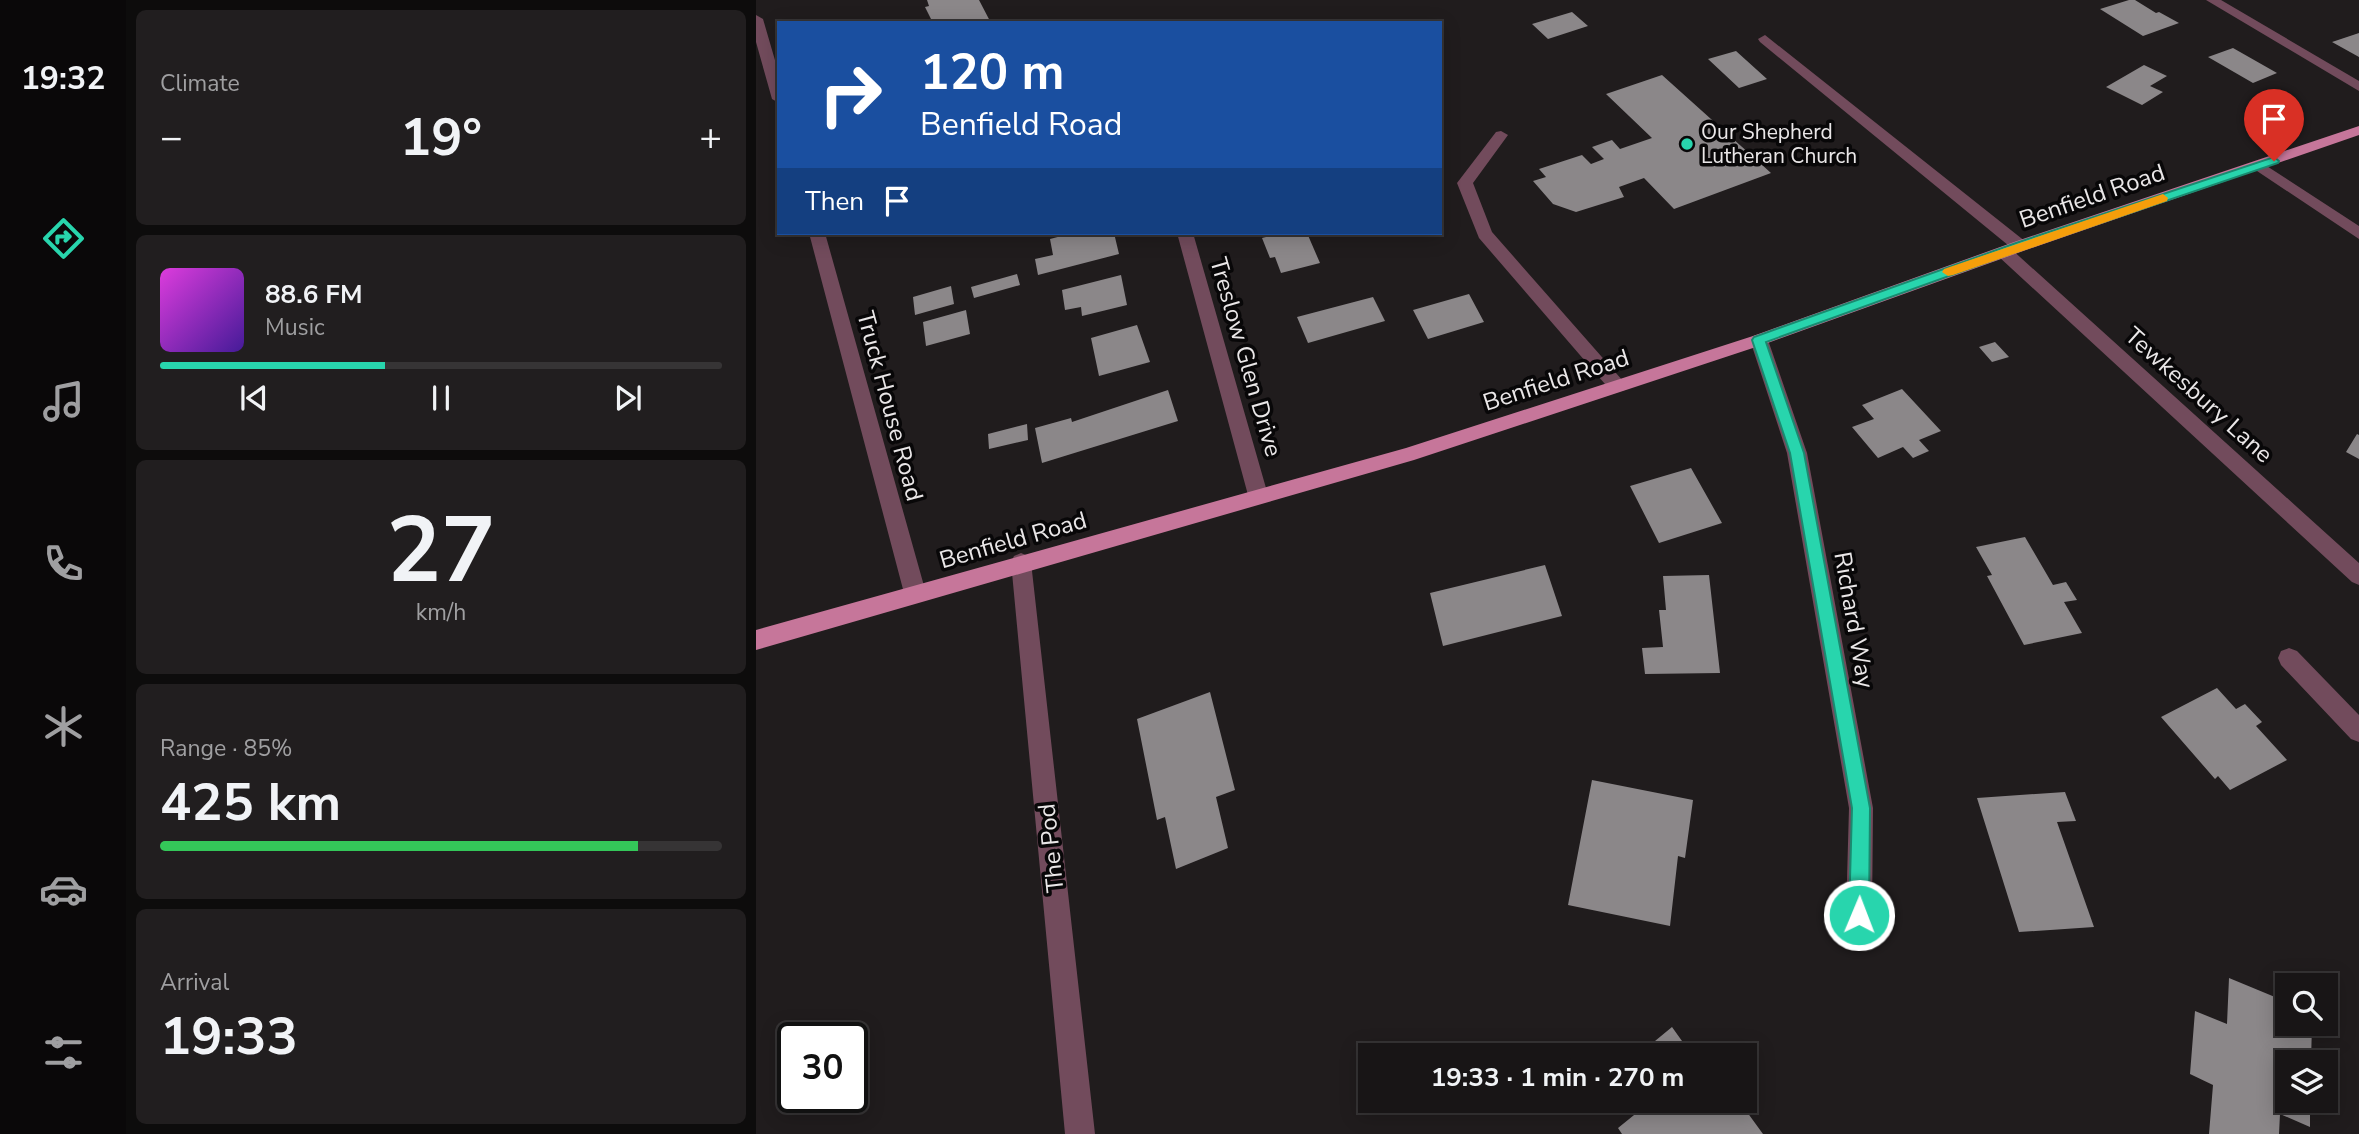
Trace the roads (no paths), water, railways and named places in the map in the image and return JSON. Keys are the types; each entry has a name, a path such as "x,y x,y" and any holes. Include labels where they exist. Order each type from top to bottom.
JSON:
{"main road":[{"name":"Benfield Road","path":"756,640 1021,562 1407,455 1759,340 2012,249 2359,130"}],"street":[{"path":"2212,0 2359,87"},
{"path":"756,19 777,92"},
{"name":"Tewkesbury Lane","path":"1765,39 2012,249 2359,576"},
{"path":"1501,135 1465,183 1485,234 1617,386"},
{"path":"2259,166 2359,234"},
{"name":"Truck House Road","path":"818,235 915,593"},
{"name":"Treslow Glen Drive","path":"1186,235 1258,495"},
{"name":"Richard Way","path":"1759,340 1797,453 1861,808 1859,915"},
{"name":"The Pod","path":"1021,562 1080,1134"},
{"path":"2289,658 2359,731"}],"place":[{"name":"Our Shepherd Lutheran Church","path":"1687,144"}]}
